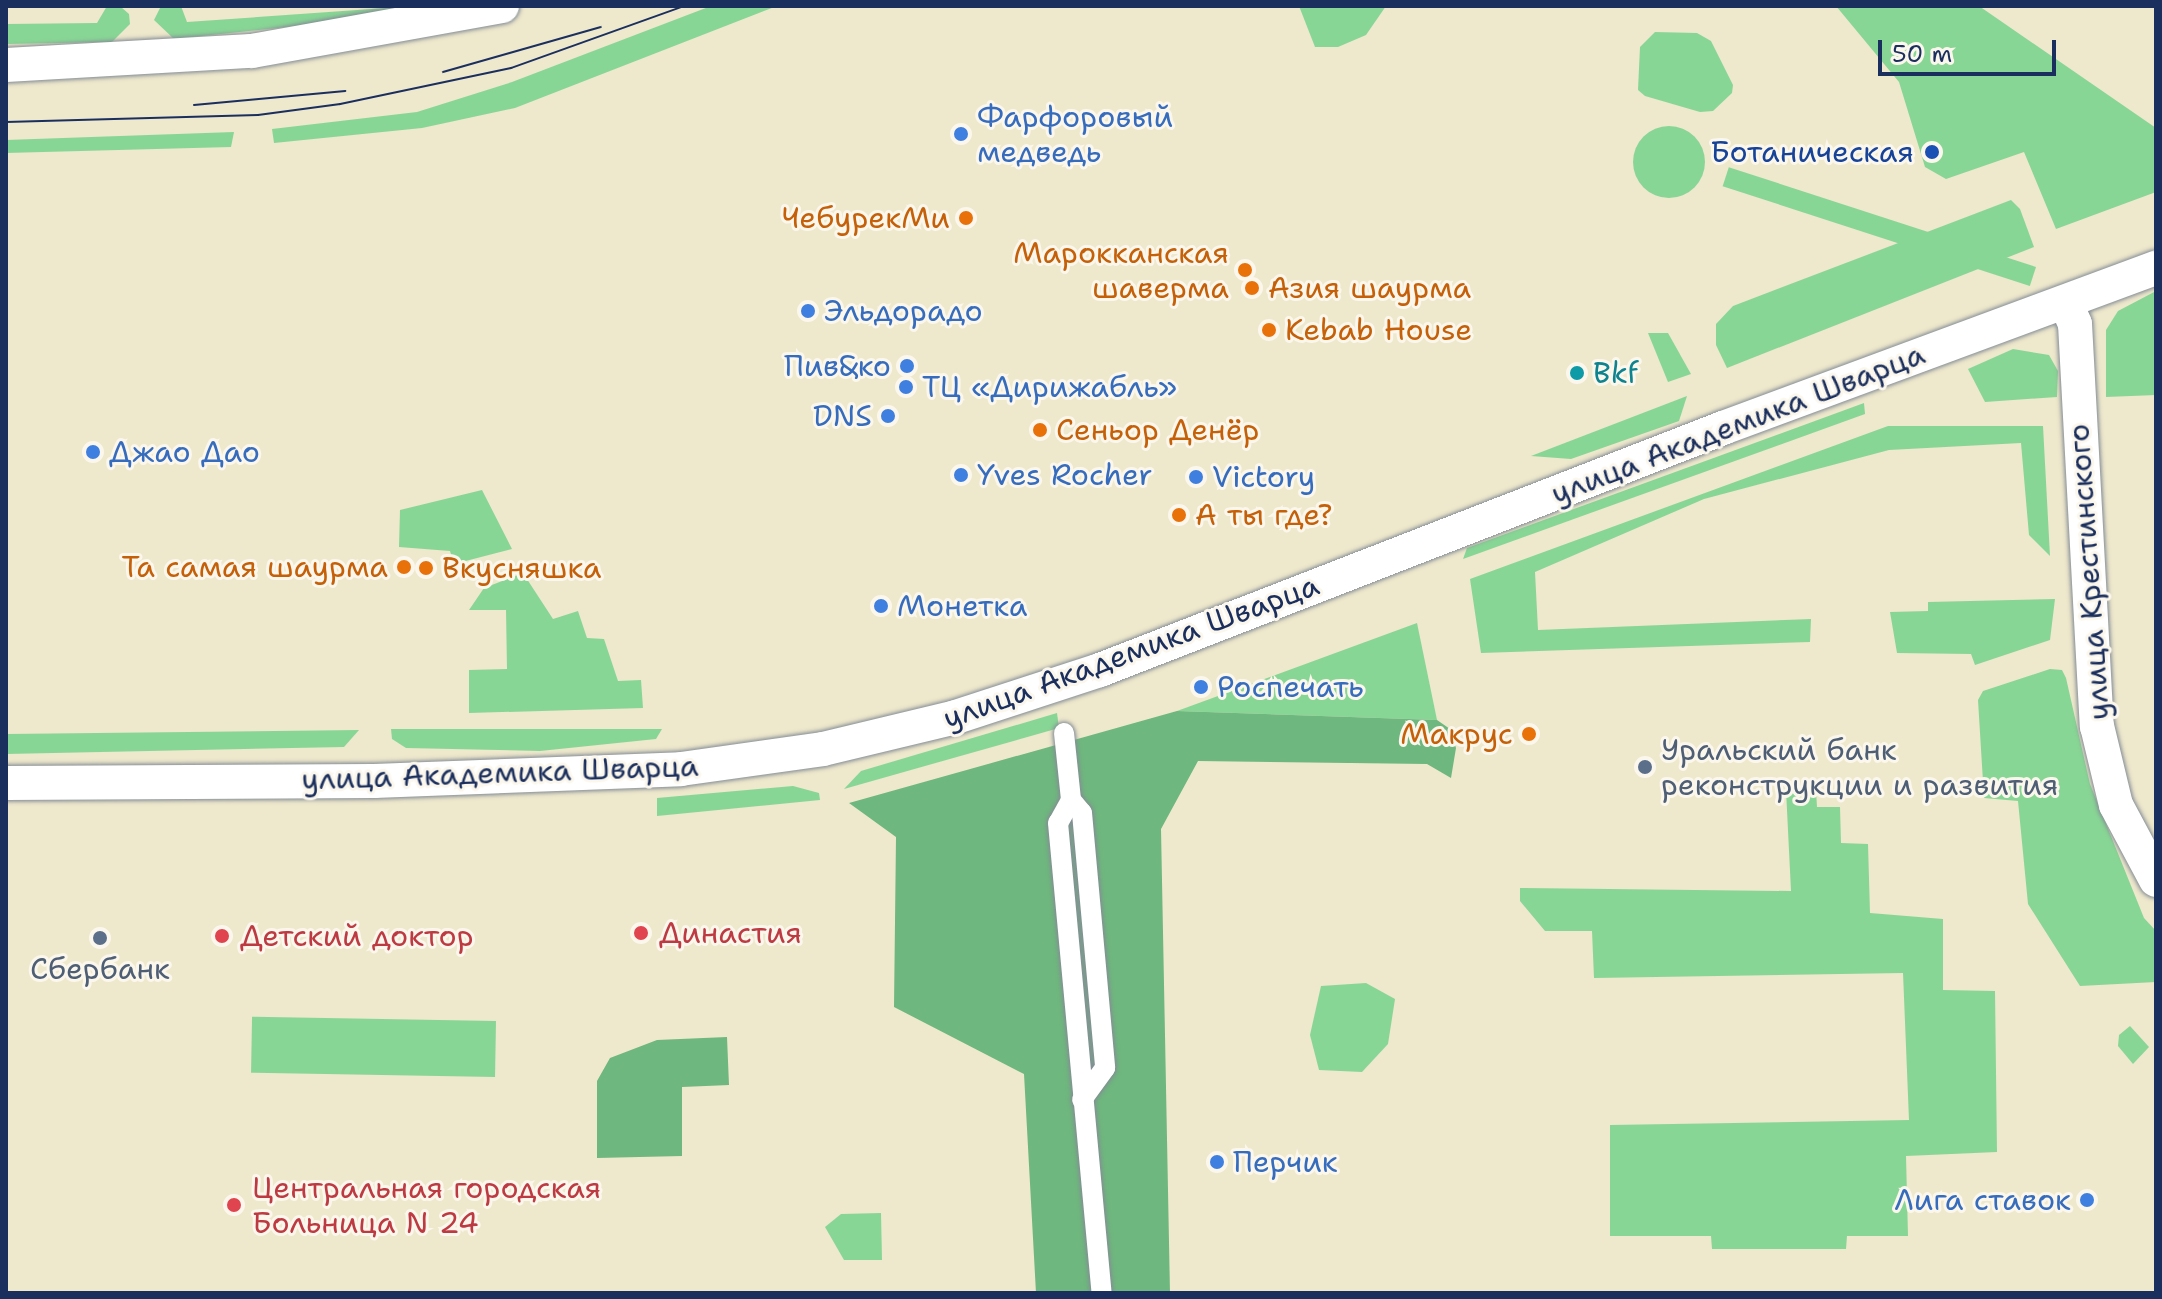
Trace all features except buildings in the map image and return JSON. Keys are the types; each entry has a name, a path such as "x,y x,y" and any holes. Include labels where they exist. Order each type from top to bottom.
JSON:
{"street":[{"path":"6,65 252,51 502,6"},
{"name":"улица Академика Шварца","path":"6,783 374,781 681,769 823,749 956,717 1100,670 1723,428 2156,268"},
{"name":"улица Крестинского","path":"2066,303 2075,324 2097,726 2116,805 2156,880"},
{"path":"1064,733 1071,800 1058,823 1102,1293"}],"green space":[{"path":"107,6 121,7 129,14 130,24 112,42 6,44 6,24 97,23"},
{"path":"161,6 181,6 187,22 414,6 324,23 174,39 154,20"},
{"path":"711,6 777,6 515,108 422,128 274,143 272,129 417,112 512,82"},
{"path":"1299,6 1386,6 1366,35 1338,47 1315,47"},
{"path":"1836,6 1979,6 2156,128 2156,192 2056,229 2024,152 1946,179 1925,167 1899,82"},
{"path":"1655,32 1697,33 1711,41 1733,85 1732,93 1713,111 1700,112 1645,96 1638,90 1640,47"},
{"path":"1676,126 1695,136 1703,148 1703,176 1695,188 1683,196 1662,198 1643,188 1635,176 1633,155 1643,136 1655,128"},
{"path":"234,132 231,147 6,153 6,140"},
{"path":"1729,167 2036,267 2030,286 1723,186"},
{"path":"2011,200 2020,209 2034,247 1727,368 1716,345 1716,324 1733,306"},
{"path":"2156,291 2156,395 2106,397 2106,330 2118,311"},
{"path":"1648,333 1668,333 1691,374 1668,382"},
{"path":"2013,349 2049,355 2058,371 2057,397 1985,402 1968,369"},
{"path":"1687,396 1679,421 1571,459 1531,456"},
{"path":"1864,403 1865,414 1463,559 1467,548"},
{"path":"1888,426 2043,426 2050,556 2029,535 2021,443 1889,450 1704,499 1535,572 1538,630 1811,619 1810,642 1481,653 1470,579"},
{"path":"482,490 512,549 454,564 450,551 399,547 400,510"},
{"path":"523,573 553,619 578,611 587,638 604,639 618,681 641,680 643,708 469,713 469,670 507,669 506,610 469,610 484,588"},
{"path":"2055,599 2050,640 1975,665 1971,654 1897,653 1890,612 1928,611 1928,602"},
{"path":"1417,623 1437,720 1177,711"},
{"path":"2050,669 2062,670 2066,678 2090,784 2144,918 2156,931 2156,982 2080,986 2028,904 2018,801 1984,798 1978,700 1983,691"},
{"path":"1177,711 1437,720 1450,729 1456,748 1451,778 1427,764 1198,761 1161,829 1170,1293 1036,1293 1024,1074 894,1007 896,837 849,803"},
{"path":"1057,713 1059,728 844,789 861,771"},
{"path":"391,729 662,729 656,739 540,751 406,748 392,739"},
{"path":"359,730 344,747 6,754 6,734"},
{"path":"793,786 819,793 820,800 657,816 657,798"},
{"path":"1786,790 1816,790 1817,807 1840,807 1841,843 1868,844 1870,913 1943,919 1943,990 1995,991 1997,1152 1906,1156 1908,1236 1847,1236 1846,1249 1712,1249 1711,1236 1610,1236 1610,1125 1909,1120 1903,973 1594,978 1592,931 1545,931 1520,901 1520,888 1791,891"},
{"path":"1366,983 1395,999 1388,1044 1362,1072 1319,1070 1310,1035 1321,986"},
{"path":"252,1017 496,1021 495,1077 251,1073"},
{"path":"2130,1026 2149,1047 2133,1064 2118,1046 2119,1035"},
{"path":"727,1037 729,1085 682,1087 682,1156 597,1158 597,1081 610,1058 657,1040"},
{"path":"881,1213 882,1260 844,1260 825,1227 841,1214"}],"tram line":[{"path":"6,122 258,115 340,104 511,68 684,6"},
{"path":"443,72 601,27"},
{"path":"194,105 345,91"}],"place":[{"name":"Фарфоровый медведь","path":"961,134"},
{"name":"Ботаническая","path":"1932,152"},
{"name":"ЧебурекМи","path":"966,218"},
{"name":"Марокканская шаверма","path":"1245,270"},
{"name":"Азия шаурма","path":"1252,288"},
{"name":"Эльдорадо","path":"808,311"},
{"name":"Kebab House","path":"1269,330"},
{"name":"Пив&ко","path":"907,366"},
{"name":"Bkf","path":"1577,373"},
{"name":"ТЦ «Дирижабль»","path":"906,387"},
{"name":"DNS","path":"888,416"},
{"name":"Сеньор Денёр","path":"1040,430"},
{"name":"Джао Дао","path":"93,452"},
{"name":"Yves Rocher","path":"961,475"},
{"name":"Victory","path":"1196,477"},
{"name":"А ты где?","path":"1179,515"},
{"name":"Та самая шаурма","path":"404,567"},
{"name":"Вкусняшка","path":"426,568"},
{"name":"Монетка","path":"881,606"},
{"name":"Роспечать","path":"1201,687"},
{"name":"Макрус","path":"1529,734"},
{"name":"Уральский банк реконструкции и развития","path":"1645,767"},
{"name":"Династия","path":"641,933"},
{"name":"Детский доктор","path":"222,936"},
{"name":"Сбербанк","path":"100,938"},
{"name":"Перчик","path":"1217,1162"},
{"name":"Лига ставок","path":"2087,1200"},
{"name":"Центральная городская Больница N 24","path":"234,1205"}]}
